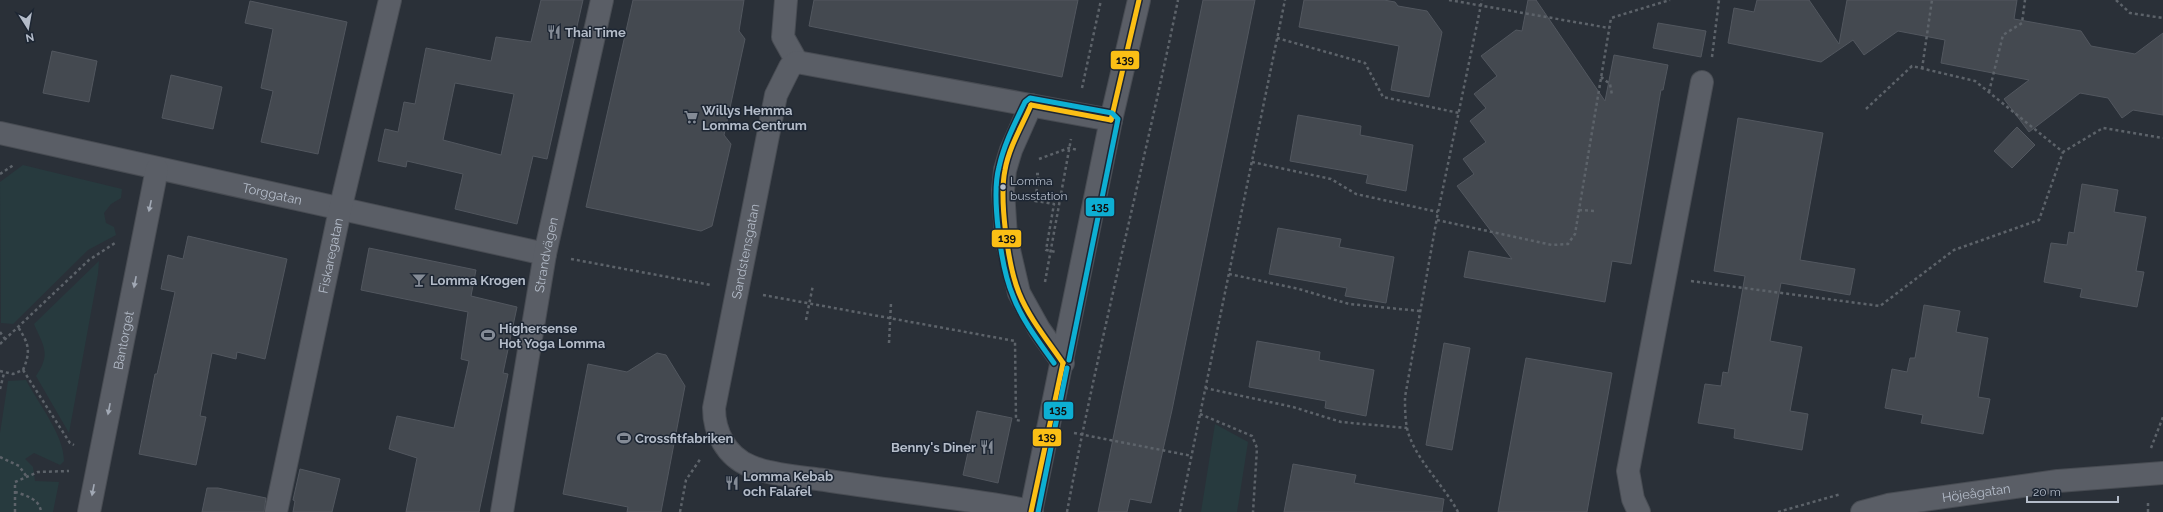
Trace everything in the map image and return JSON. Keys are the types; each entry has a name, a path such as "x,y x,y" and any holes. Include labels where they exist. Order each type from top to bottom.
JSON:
{"street":[{"name":"Fiskaregatan","path":"276,512 340,210 390,0"},
{"name":"Strandvägen","path":"502,512 544,254 602,0"},
{"path":"786,0 783,37 797,62 1111,120"},
{"path":"1031,512 1063,363 1111,120 1138,0"},
{"name":"Sandstensgatan","path":"797,62 790,67 776,95 714,408 714,424 721,440 734,456 750,466 757,468 860,486 1031,512"},
{"path":"1638,512 1632,499 1628,471 1702,82"},
{"path":"1031,105 1011,150 1005,170 1003,190 1006,237 1019,293 1039,329 1063,363"},
{"name":"Torggatan","path":"0,134 544,254"},
{"name":"Bantorget","path":"89,512 90,460 157,169"},
{"name":"Höjeågatan","path":"1862,512 1888,505 2058,481 2163,473"}],"path":[{"path":"1045,286 1069,148 1101,0"},
{"path":"1067,512 1081,434 1178,0"},
{"path":"1180,512 1285,0"},
{"path":"1449,0 1480,7 1609,28"},
{"path":"1458,512 1449,495 1413,447 1407,428 1405,397 1438,212 1482,0"},
{"path":"1437,220 1552,245 1568,244 1575,234 1611,18 1670,0"},
{"path":"1711,60 1719,0"},
{"path":"1922,69 1932,0"},
{"path":"1989,92 2003,35 2022,23 2025,0"},
{"path":"2116,0 2130,13 2163,18"},
{"path":"1277,38 1365,63 1383,97 1459,112"},
{"path":"1866,108 1912,66 1975,81 2063,152"},
{"path":"1601,77 1610,84 1612,95"},
{"path":"1665,277 1880,306 1954,250 2039,220 2063,152 2103,128 2163,138"},
{"path":"1039,159 1069,148 1085,151"},
{"path":"1252,162 1331,179 1356,194 1438,212"},
{"path":"1036,174 1039,174 1035,201 1054,204 1046,250 1062,253"},
{"path":"1579,210 1596,211"},
{"path":"0,344 89,260 119,240"},
{"path":"544,254 1015,342 1016,420 1022,421"},
{"path":"1229,274 1299,289 1349,304 1420,312"},
{"path":"806,320 813,285"},
{"path":"888,343 891,303"},
{"path":"0,371 13,374 23,370 29,355 27,341 18,327"},
{"path":"0,332 5,339"},
{"path":"15,512 15,482 38,472 66,473 90,460 80,449 70,443 23,370"},
{"path":"0,389 4,373"},
{"path":"1205,388 1293,407 1341,422 1407,428"},
{"path":"1020,429 1023,414"},
{"path":"1200,414 1252,436 1257,448 1253,512"},
{"path":"1081,434 1192,456"},
{"path":"680,512 686,480 706,450 721,440"},
{"path":"0,457 18,466 27,477"},
{"path":"15,492 31,497 40,508 41,512"}],"green space":[{"path":"23,165 122,189 121,198 111,204 104,213 106,223 114,227 116,235 88,250 13,324 1,323 0,182"},
{"path":"99,261 98,274 69,433 36,376 41,368 45,356 43,345 34,324"},
{"path":"26,380 50,419 63,451 64,461 60,465 34,453 25,459 33,467 35,481 59,482 53,512 0,512 0,433 8,381"},
{"path":"1215,424 1248,442 1237,512 1201,512"}],"building":[{"path":"541,0 583,0 547,159 533,156 517,224 455,209 463,174 407,161 406,167 378,161 385,129 398,132 404,102 415,104 426,48 491,61 496,37 531,42","holes":["455,83 514,94 501,155 443,140"]},
{"path":"633,0 744,0 739,31 745,39 724,135 731,144 712,226 701,231 586,207"},
{"path":"814,0 1078,0 1062,77 809,26"},
{"path":"1203,0 1255,0 1172,410 1151,503 1130,499 1127,512 1098,512"},
{"path":"1304,0 1384,0 1395,2 1398,6 1427,11 1442,32 1429,97 1391,90 1399,46 1299,27"},
{"path":"1528,0 1536,0 1605,101 1614,55 1668,65 1663,90 1661,90 1631,264 1612,261 1605,302 1464,277 1469,251 1512,259 1457,186 1474,174 1463,159 1486,142 1470,121 1486,108 1474,94 1497,76 1481,56 1516,30 1522,31"},
{"path":"1757,0 1809,0 1839,44 1847,0 2017,0 2014,19 2081,31 2091,46 2135,54 2163,33 2163,115 2133,110 2122,118 2108,98 2080,93 2029,132 2004,99 2029,80 1941,63 1945,40 1898,31 1864,55 1853,40 1821,62 1728,43 1734,8 1754,12"},
{"path":"250,1 347,22 318,154 261,142 273,91 261,88 273,29 245,23"},
{"path":"1658,23 1706,31 1701,57 1653,48"},
{"path":"52,51 97,61 89,102 43,93"},
{"path":"171,75 222,87 213,129 162,118"},
{"path":"1298,115 1361,126 1360,135 1413,145 1406,191 1366,183 1368,175 1290,161"},
{"path":"1738,118 1823,133 1800,260 1855,269 1850,295 1781,283 1770,341 1802,347 1790,411 1808,414 1802,450 1734,438 1735,429 1698,423 1705,384 1721,386 1723,372 1728,373 1745,276 1714,271"},
{"path":"2017,127 2035,145 2012,168 1994,151"},
{"path":"2082,184 2118,190 2114,212 2146,217 2136,271 2144,272 2137,307 2080,297 2082,289 2044,282 2051,243 2067,245 2069,232 2074,233"},
{"path":"1278,228 1341,239 1339,247 1394,257 1386,303 1345,296 1347,288 1269,274"},
{"path":"188,236 287,259 265,359 237,352 236,359 212,353 200,416 206,417 196,465 139,454 155,374 157,374 175,292 161,289 168,255 183,259"},
{"path":"369,248 476,270 471,296 517,307 503,373 508,374 479,512 406,512 417,458 389,449 397,416 454,428 469,361 461,359 468,312 361,290"},
{"path":"1924,305 1960,311 1956,332 1988,338 1978,397 1990,399 1983,434 1921,423 1923,415 1885,408 1892,369 1907,372 1910,358 1915,358"},
{"path":"1257,341 1320,352 1319,360 1374,370 1366,416 1325,408 1326,401 1249,387"},
{"path":"1444,343 1470,348 1452,450 1426,445"},
{"name":"Crossfitfabriken","path":"657,353 666,355 685,386 661,512 627,512 628,507 563,494 588,364 627,372"},
{"path":"1526,358 1612,373 1587,512 1498,512"},
{"name":"Benny's Diner","path":"977,411 1012,418 998,483 963,475"},
{"path":"1293,464 1356,475 1354,483 1444,499 1442,512 1284,512"},
{"path":"300,469 340,479 332,512 293,512 295,501 293,500"},
{"path":"207,488 218,488 266,498 264,512 202,512"}],"transit line":[{"name":"139","path":"1111,120 1139,0"},
{"name":"135","path":"1054,363 1026,322 1013,296 1001,251 998,232 996,195 1001,158 1017,118 1025,102 1030,98 1112,113 1118,119 1069,360"},
{"name":"139","path":"1031,105 1013,145 1005,170 1003,198 1008,250 1015,281 1023,302 1033,320 1063,363"},
{"name":"139","path":"1031,105 1111,120"},
{"name":"139","path":"1031,512 1063,363"},
{"name":"135","path":"1038,512 1067,368"}],"place":[{"name":"Thai Time","path":"554,32"},
{"name":"Willys Hemma Lomma Centrum","path":"691,117"},
{"name":"Lomma busstation","path":"1003,187"},
{"name":"Lomma Krogen","path":"419,280"},
{"name":"Highersense Hot Yoga Lomma","path":"488,335"},
{"name":"Crossfitfabriken","path":"624,438"},
{"name":"Benny's Diner","path":"987,447"},
{"name":"Lomma Kebab och Falafel","path":"732,483"}]}
